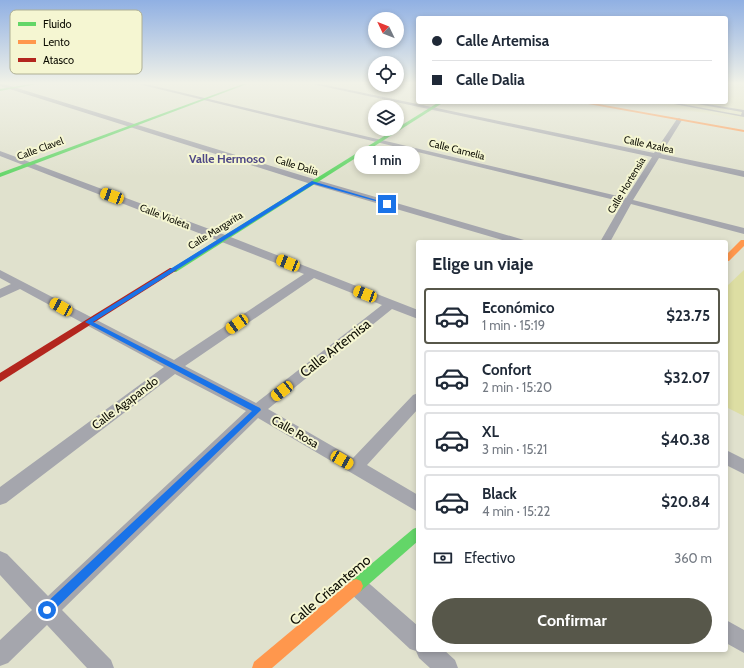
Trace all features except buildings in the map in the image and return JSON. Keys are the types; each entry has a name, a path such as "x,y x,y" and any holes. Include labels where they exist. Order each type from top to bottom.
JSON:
{"main road":[{"name":"Calle Clavel","path":"0,175 160,115"},
{"name":"Calle Margarita","path":"0,378 421,115"},
{"path":"652,115 744,131"},
{"path":"689,115 744,126"},
{"path":"728,256 744,242"},
{"name":"Calle Crisantemo","path":"260,668 416,535"}],"street":[{"name":"Calle Dalia","path":"97,115 314,182 513,240"},
{"name":"Calle Camelia","path":"272,115 628,201 744,231"},
{"name":"Calle Azalea","path":"466,115 744,174"},
{"name":"Calle Hortensia","path":"606,240 628,201 679,120"},
{"name":"Calle Violeta","path":"0,153 224,238 416,314"},
{"name":"Calle Rosa","path":"0,273 88,322 257,410 416,503"},
{"name":"Calle Agapando","path":"0,497 174,367 313,273"},
{"path":"0,294 20,284"},
{"name":"Calle Artemisa","path":"0,655 257,410 391,304"},
{"path":"355,467 416,402"},
{"path":"728,458 744,467"},
{"path":"0,561 103,668"},
{"path":"357,586 416,639"},
{"path":"728,632 744,642"},
{"path":"430,652 447,668"}],"shaded area":[{"path":"716,115 744,115 744,120"}],"green space":[{"path":"744,270 744,416 728,408 728,285"}],"traffic: fast":[{"path":"0,175 161,115"},
{"path":"173,270 421,115"},
{"path":"356,586 416,535"}],"traffic: slow":[{"path":"654,115 744,131"},
{"path":"728,257 744,242"},
{"path":"260,668 356,586"}],"traffic: jam":[{"path":"0,378 173,270"}],"district":[{"name":"Valle Hermoso","path":"227,159"}],"route":[{"path":"47,610 257,410 88,322 314,182 387,204"}]}
